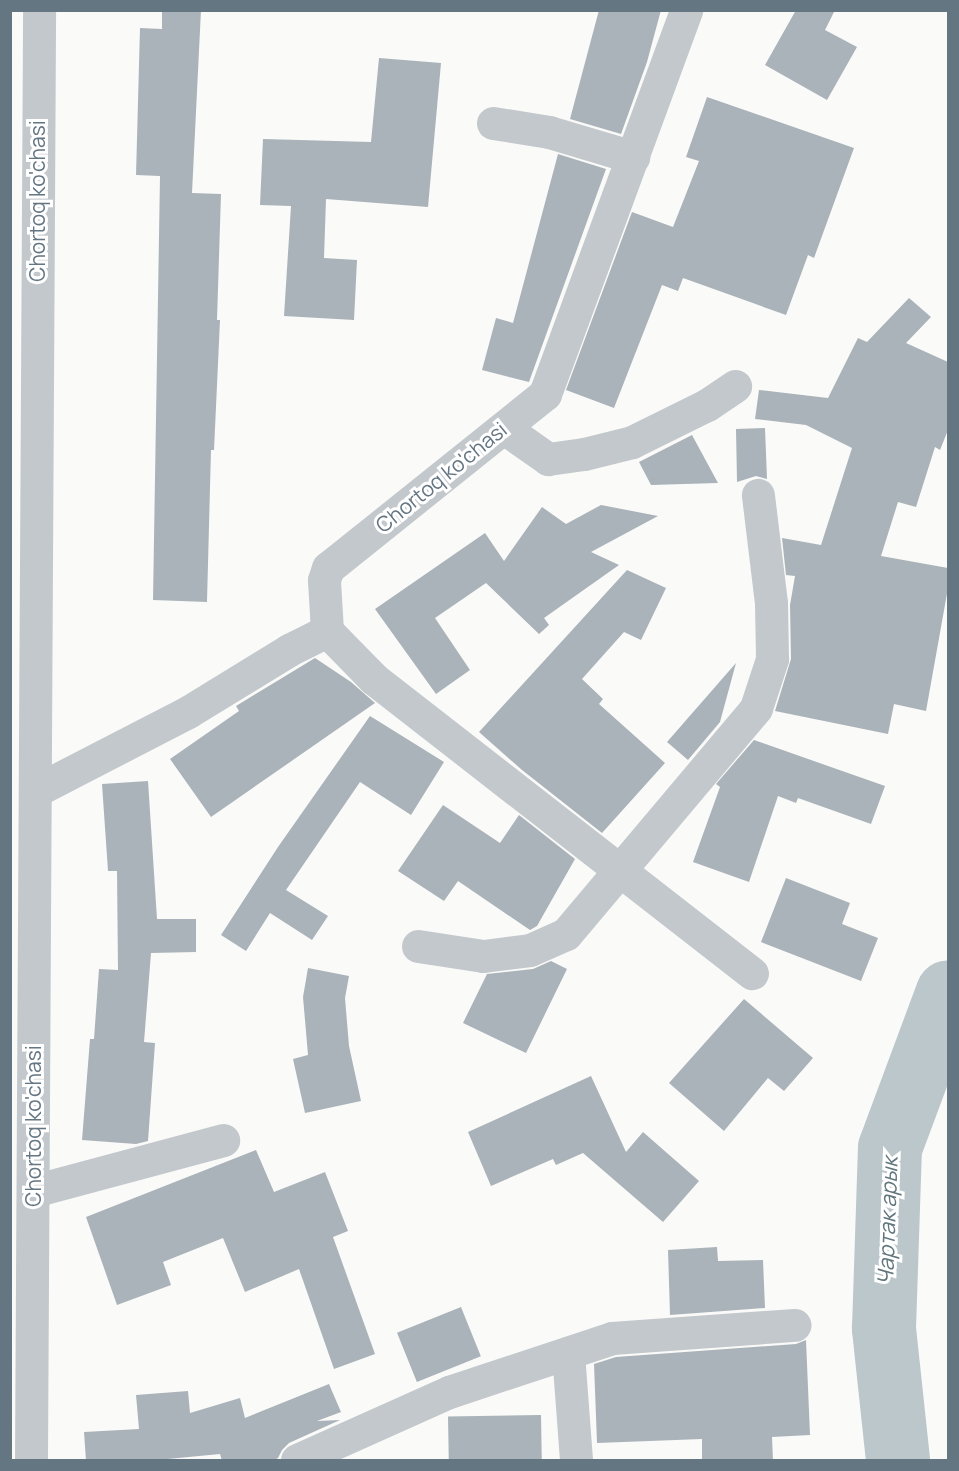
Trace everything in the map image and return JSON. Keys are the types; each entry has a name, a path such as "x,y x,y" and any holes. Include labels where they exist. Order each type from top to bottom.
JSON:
{"street":[{"name":"Chortoq ko'chasi","path":"31,1461 35,791 22,683 39,10"},
{"name":"Chortoq ko'chasi","path":"327,631 324,580 328,568 545,394 687,10"},
{"path":"493,123 549,132 633,157"},
{"path":"504,428 548,459 584,453 632,442 707,405 735,386"},
{"path":"418,946 483,956 530,950 566,934 618,869 756,708 772,659 771,603 758,495"},
{"path":"35,791 188,712 289,650 327,631 374,679 752,973"},
{"path":"33,1191 223,1140"},
{"path":"297,1461 449,1392 612,1338 795,1324"},
{"path":"568,1353 576,1461"}],"building":[{"path":"162,10 201,10 192,193 221,194 217,320 220,320 214,450 211,450 207,602 153,600 160,176 136,175 140,28 162,29"},
{"path":"599,10 661,10 647,62 621,134 570,119"},
{"path":"796,10 835,10 825,30 857,47 827,100 765,65"},
{"path":"379,58 441,63 428,207 326,199 324,258 357,260 354,320 284,316 291,206 260,205 263,139 371,142"},
{"path":"707,97 854,148 814,258 808,255 786,315 683,278 678,291 662,285 614,408 566,390 632,212 673,227 699,161 686,157"},
{"path":"558,154 606,169 529,382 482,370 496,318 513,323"},
{"path":"909,298 931,317 906,343 948,362 948,430 940,450 935,447 916,507 898,502 881,556 948,568 948,588 926,711 894,704 888,734 775,711 791,659 790,605 795,576 786,575 782,538 821,545 852,448 806,425 755,419 759,390 828,398 858,338 867,342"},
{"path":"765,428 767,479 756,476 737,482 736,429"},
{"path":"692,435 718,483 651,485 639,462"},
{"path":"601,505 658,516 591,552 619,565 544,618 549,625 539,634 486,583 435,618 470,670 436,694 375,609 485,533 504,561 542,507 566,524"},
{"path":"627,570 666,588 641,640 624,632 582,679 603,699 599,704 665,763 602,833 522,770 479,732"},
{"path":"315,658 351,682 375,703 211,817 170,759 239,711 236,706"},
{"path":"736,663 720,722 688,760 667,742"},
{"path":"370,716 444,762 411,815 360,782 286,890 328,916 312,940 270,913 246,951 221,935 278,847"},
{"path":"754,740 885,786 871,824 798,798 796,803 778,796 749,882 693,862 720,787 716,784"},
{"path":"148,781 157,919 196,919 196,952 151,953 144,1042 155,1043 148,1141 136,1144 82,1140 90,1039 94,1039 99,969 118,970 117,871 108,871 102,784"},
{"path":"443,805 500,843 519,815 575,859 537,926 530,930 458,881 444,901 398,871"},
{"path":"786,878 850,903 842,924 878,938 861,981 761,942"},
{"path":"551,961 567,969 526,1053 463,1023 487,974 533,969"},
{"path":"308,968 349,976 345,998 349,1046 361,1101 305,1113 293,1059 308,1055 303,997"},
{"path":"744,999 813,1058 784,1091 768,1078 724,1131 669,1083"},
{"path":"591,1076 626,1152 643,1132 699,1181 663,1222 583,1153 556,1165 553,1159 491,1186 468,1132"},
{"path":"256,1150 274,1192 325,1172 348,1231 333,1237 375,1354 334,1369 299,1269 245,1292 223,1238 163,1262 171,1285 117,1305 86,1217"},
{"path":"717,1247 718,1261 763,1260 765,1308 670,1315 668,1250"},
{"path":"461,1307 481,1356 417,1382 397,1333"},
{"path":"806,1340 810,1435 772,1437 773,1461 702,1461 702,1439 597,1443 594,1364 616,1357 796,1344"},
{"path":"329,1384 341,1412 317,1421 340,1420 289,1443 273,1461 222,1461 220,1454 147,1461 86,1461 84,1432 139,1429 136,1395 188,1391 190,1413 240,1398 245,1418"},
{"path":"541,1415 542,1460 449,1460 448,1417"}],"waterway":[{"name":"Чартак арык","path":"898,1460 884,1328 890,1148 948,992"}]}
